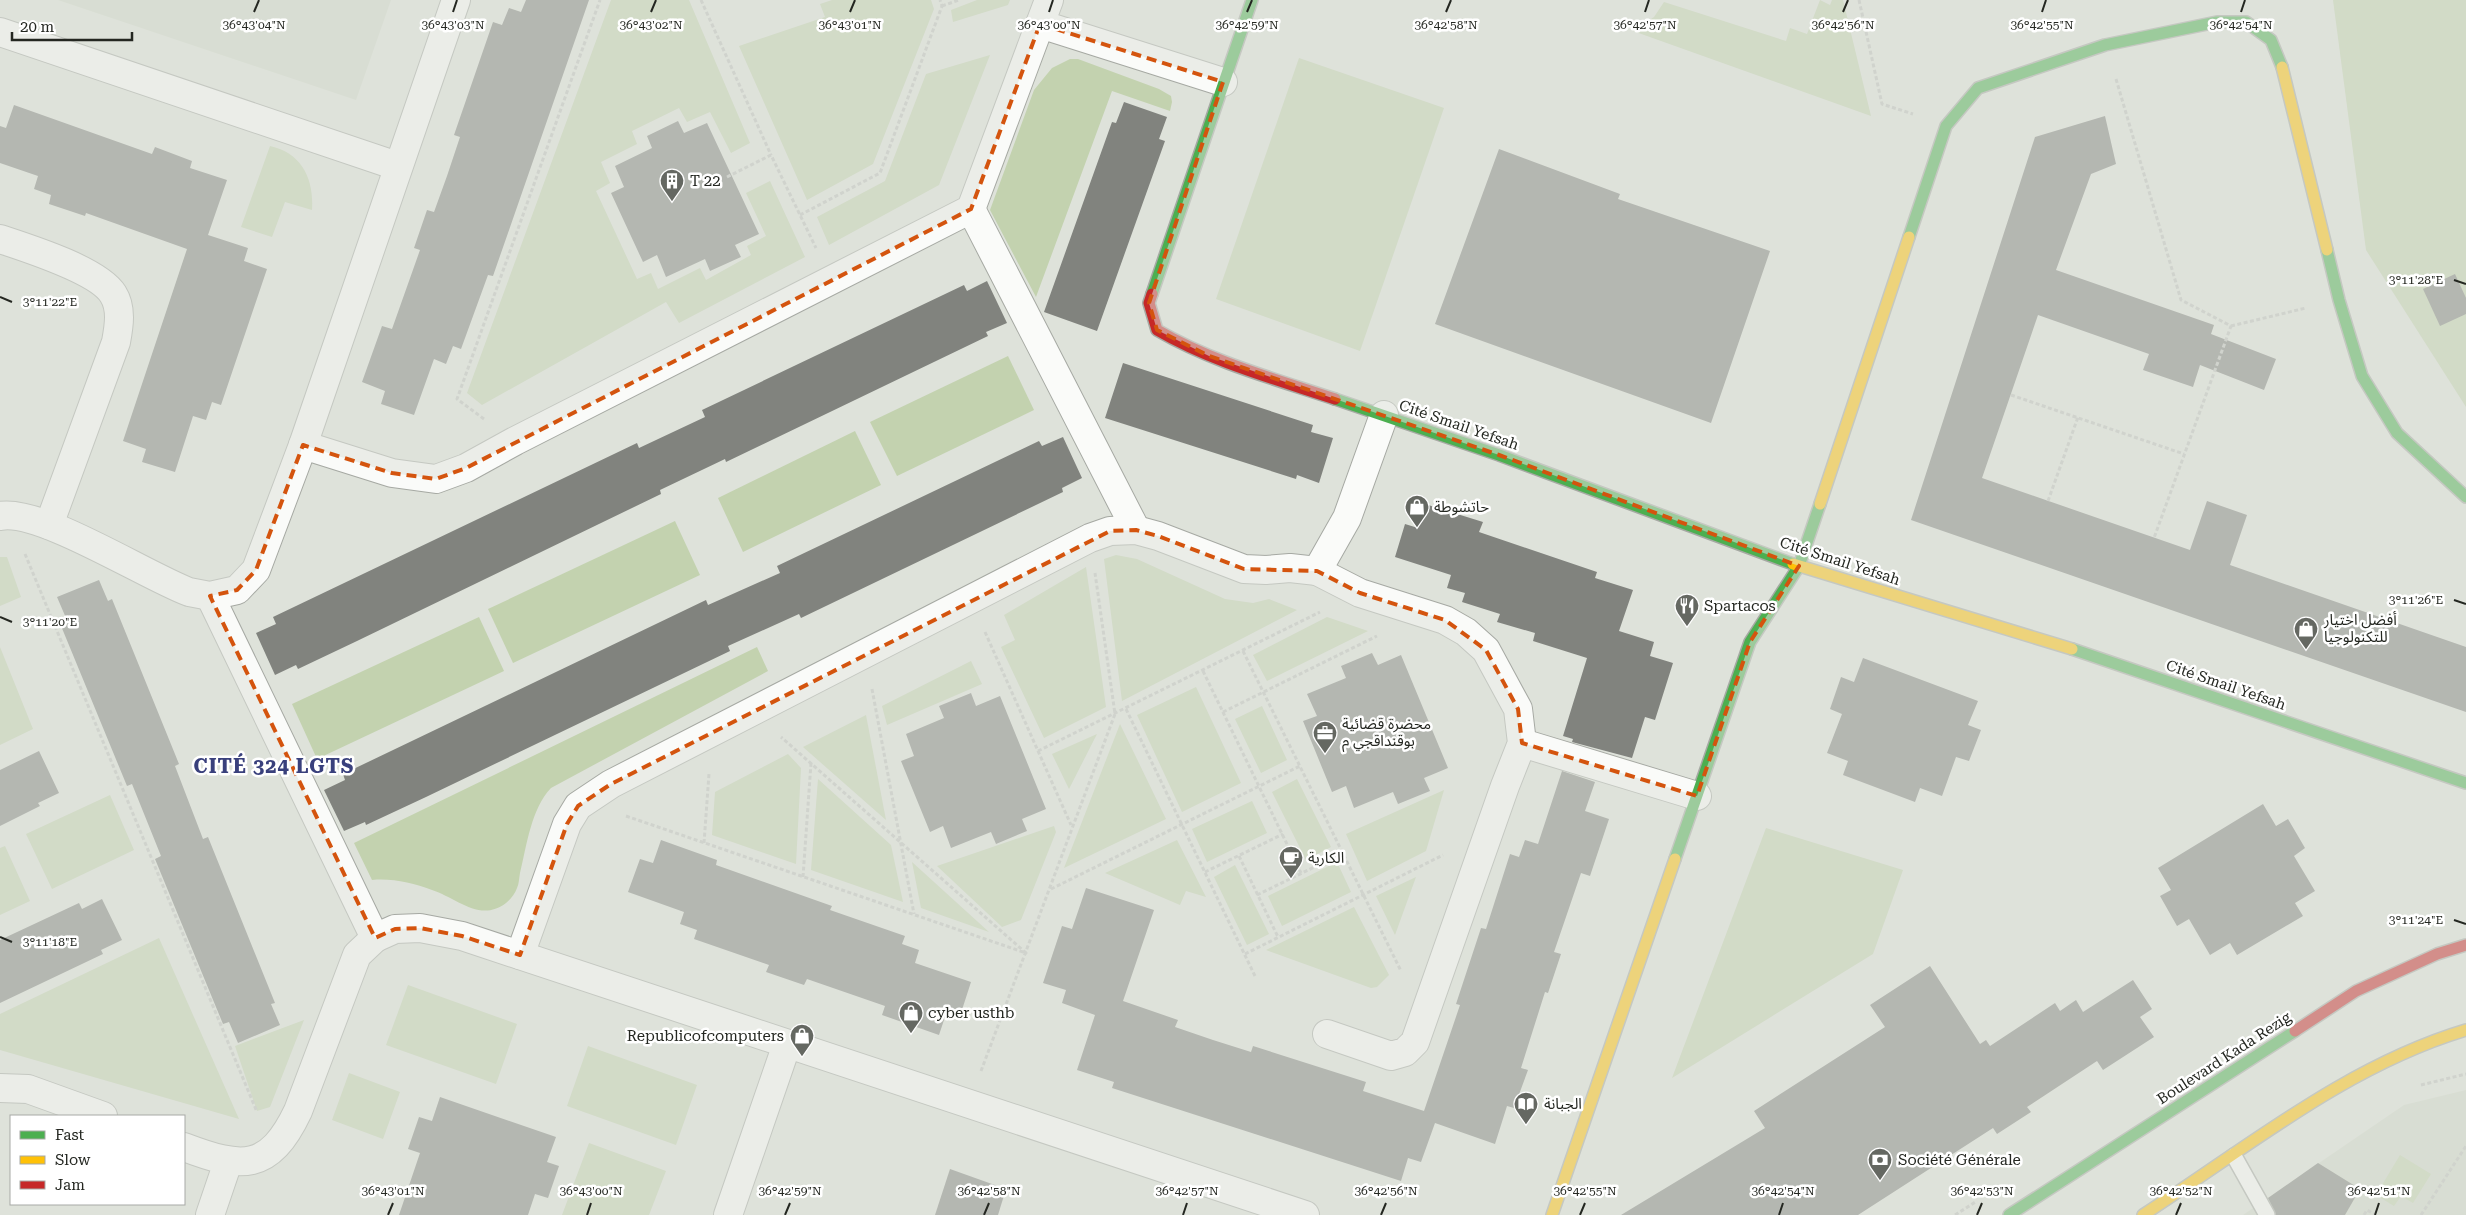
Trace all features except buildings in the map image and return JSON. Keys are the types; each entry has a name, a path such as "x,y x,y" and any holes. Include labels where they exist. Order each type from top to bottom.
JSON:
{"street":[{"path":"4,515 49,525 176,587 210,596 237,590 256,570 303,445 397,166 456,0"},
{"name":"Cité Smail Yefsah","path":"1252,0 1149,303 1157,330 1179,344 1209,356 1509,458 1799,566 2087,654 2466,783"},
{"path":"303,445 392,473 436,479 466,468 515,441 971,209 1044,12 1223,82"},
{"path":"1552,1215 1750,642 1799,566 1946,126 1978,88 2105,45 2217,22 2246,22 2271,40 2285,74 2339,300 2362,376 2397,433 2466,497"},
{"path":"0,32 397,166"},
{"path":"971,209 1136,530"},
{"path":"0,239 42,254 96,278 113,294 120,321 116,342 49,525"},
{"path":"1317,571 1335,544 1348,518 1384,416"},
{"path":"520,955 567,824 578,806 611,784 1090,538 1110,531 1136,530 1244,569 1290,568 1317,571 1360,593 1426,612 1466,632 1486,650 1518,709 1522,743 1505,786 1415,1042 1405,1052 1391,1056 1327,1034"},
{"path":"210,596 374,938"},
{"path":"1522,743 1697,796"},
{"path":"185,1147 228,1162 251,1160 273,1151 288,1133 298,1111 357,955 374,938 395,929 420,928 462,936 1305,1215"},
{"name":"Boulevard Kada Rezig","path":"2009,1215 2356,991 2437,954 2466,945"},
{"path":"2143,1215 2234,1156 2321,1096 2380,1064 2443,1036 2466,1030"},
{"path":"728,1215 788,1044"},
{"path":"0,1088 28,1089 100,1115"},
{"path":"210,1215 228,1162"}],"lane":[{"path":"2234,1156 2267,1215"}],"path":[{"path":"488,422 457,399 600,0"},
{"path":"701,0 771,155 832,280"},
{"path":"800,216 880,172 942,6 940,0"},
{"path":"942,6 958,0"},
{"path":"1858,0 1882,104 1946,126"},
{"path":"2105,45 2127,109 2181,300 2231,326 2339,300"},
{"path":"727,177 771,155"},
{"path":"2154,538 2231,326"},
{"path":"2011,395 2184,454"},
{"path":"2048,501 2078,418"},
{"path":"4,515 273,1151"},
{"path":"969,1104 1050,889 1071,826 1115,714 1090,538"},
{"path":"1038,752 1360,593"},
{"path":"1223,712 1426,612"},
{"path":"984,629 1071,826"},
{"path":"1243,651 1402,973"},
{"path":"1203,671 1301,873"},
{"path":"872,687 914,914"},
{"path":"1126,709 1255,976"},
{"path":"778,734 1026,953"},
{"path":"803,877 811,763"},
{"path":"1050,889 1300,766"},
{"path":"704,843 710,770"},
{"path":"622,815 1026,953"},
{"path":"1205,872 1283,834"},
{"path":"1257,895 1343,853"},
{"path":"1245,954 1446,853"},
{"path":"1239,856 1278,937"},
{"path":"2421,1215 2466,1146"},
{"path":"2364,1215 2367,1210 2376,1215"}],"highlighted area":[{"path":"1040,24 1223,82 1149,303 1157,330 1209,356 1499,455 1799,566 1750,642 1697,796 1522,743 1518,709 1486,650 1445,620 1360,593 1317,571 1244,569 1158,536 1136,530 1110,531 611,784 578,806 567,824 520,955 462,936 420,928 395,929 375,938 210,596 237,590 256,570 303,445 392,473 436,479 466,468 971,209"}],"shaded area":[{"path":"58,0 391,0 356,100"},
{"path":"2466,1090 2466,1215 2243,1215 2404,1105"}],"green space":[{"path":"611,0 689,0 750,143 731,153 710,112 687,122 679,108 632,131 637,144 601,162 610,183 596,191 637,279 651,273 658,289 700,268 706,280 751,255 747,246 766,236 746,193 770,181 805,257 679,323 666,302 482,405 467,393"},
{"path":"832,0 931,0 934,9 873,164 807,200 739,46 825,17 820,4"},
{"path":"977,0 1010,0 1008,5 953,22 951,10"},
{"path":"1820,0 1830,5 1832,0 1843,0 1871,116 1633,31 1654,17 1664,2 1786,41 1790,28 1807,34"},
{"path":"2333,0 2466,0 2466,407 2366,250"},
{"path":"990,55 939,185 829,245 817,217 885,181 926,74"},
{"path":"1299,58 1444,108 1360,351 1216,299"},
{"path":"1070,59 1078,59 1159,89 1171,96 1172,102 1170,111 1112,91 1036,297 990,210 1034,90 1052,68"},
{"path":"270,146 281,149 298,161 308,178 312,199 312,210 285,202 272,237 241,227"},
{"path":"1008,356 1034,410 897,476 870,422"},
{"path":"855,431 881,485 743,552 718,498"},
{"path":"675,521 700,575 513,663 488,609"},
{"path":"1116,555 1137,559 1225,599 1253,603 1269,599 1297,610 1122,701 1104,559"},
{"path":"0,557 7,557 21,597 0,606"},
{"path":"1086,567 1106,707 1044,738 1001,647 1015,640 1004,615"},
{"path":"479,617 504,671 317,759 292,704"},
{"path":"1327,617 1368,631 1267,681 1253,655"},
{"path":"0,647 33,729 0,745"},
{"path":"757,647 768,671 551,788 534,817 518,886 514,895 506,903 496,909 478,910 417,885 395,880 372,880 354,843"},
{"path":"971,661 982,684 887,725 882,706"},
{"path":"1196,687 1241,783 1182,812 1137,715"},
{"path":"1262,706 1287,760 1261,773 1235,719"},
{"path":"866,715 886,820 803,747"},
{"path":"1120,724 1166,819 1064,868"},
{"path":"1097,734 1069,789 1052,754"},
{"path":"788,754 801,768 796,864 712,835 715,792"},
{"path":"818,779 891,845 903,902 811,870"},
{"path":"1297,779 1331,847 1306,860 1272,792"},
{"path":"1444,790 1426,851 1367,881 1346,834"},
{"path":"110,795 134,850 52,889 26,834"},
{"path":"1252,801 1267,833 1207,862 1192,829"},
{"path":"1054,826 1056,832 1021,920 1002,927 937,866"},
{"path":"1766,828 1903,870 1873,954 1672,1078"},
{"path":"1177,840 1206,897 1186,891 1180,905 1105,873"},
{"path":"5,846 30,901 0,915 0,848"},
{"path":"912,862 989,932 921,908"},
{"path":"1337,862 1351,892 1282,926 1268,896"},
{"path":"1235,865 1269,934 1247,945 1214,877"},
{"path":"1416,877 1395,935 1376,896"},
{"path":"1354,907 1389,975 1377,987 1371,988 1266,950"},
{"path":"159,938 239,1119 0,1050 0,1014"},
{"path":"408,985 517,1024 496,1084 386,1045"},
{"path":"304,1020 270,1107 257,1111 235,1046"},
{"path":"588,1046 697,1085 676,1145 567,1106"},
{"path":"349,1073 400,1092 383,1139 332,1120"},
{"path":"589,1143 666,1171 649,1215 562,1215"},
{"path":"2400,1155 2431,1174 2413,1203 2401,1196 2394,1206 2376,1195"}],"traffic: fast":[{"path":"1152,294 1252,0"},
{"path":"1909,237 1946,126 1978,88 2105,45 2217,22 2246,22 2271,40 2282,67"},
{"path":"2327,250 2339,300 2362,376 2397,433 2466,497"},
{"path":"1335,399 1499,455 1793,564"},
{"path":"1675,859 1750,642 1799,566 1820,504"},
{"path":"2072,649 2466,783"},
{"path":"2009,1215 2295,1031"}],"traffic: slow":[{"path":"2282,67 2327,250"},
{"path":"1820,504 1909,237"},
{"path":"1793,564 2072,649"},
{"path":"1552,1215 1675,859"},
{"path":"2143,1215 2298,1111 2338,1087 2422,1046 2466,1030"}],"traffic: jam":[{"path":"1152,294 1149,303 1157,330 1222,361 1335,399"},
{"path":"2295,1031 2356,991 2437,954 2466,945"}],"place":[{"name":"T 22","path":"672,202"},
{"name":"حاتشوطة","path":"1417,528"},
{"name":"Spartacos","path":"1687,627"},
{"name":"أفضل اختيار للتكنولوجيا","path":"2306,650"},
{"name":"محضرة قضائية بوقنداقجي م","path":"1325,754"},
{"name":"الكارية","path":"1291,879"},
{"name":"cyber usthb","path":"911,1034"},
{"name":"Republicofcomputers","path":"802,1057"},
{"name":"الجبانة","path":"1526,1125"},
{"name":"Société Générale","path":"1880,1181"}],"district":[{"name":"CITÉ 324 LGTS","path":"274,766"}]}
